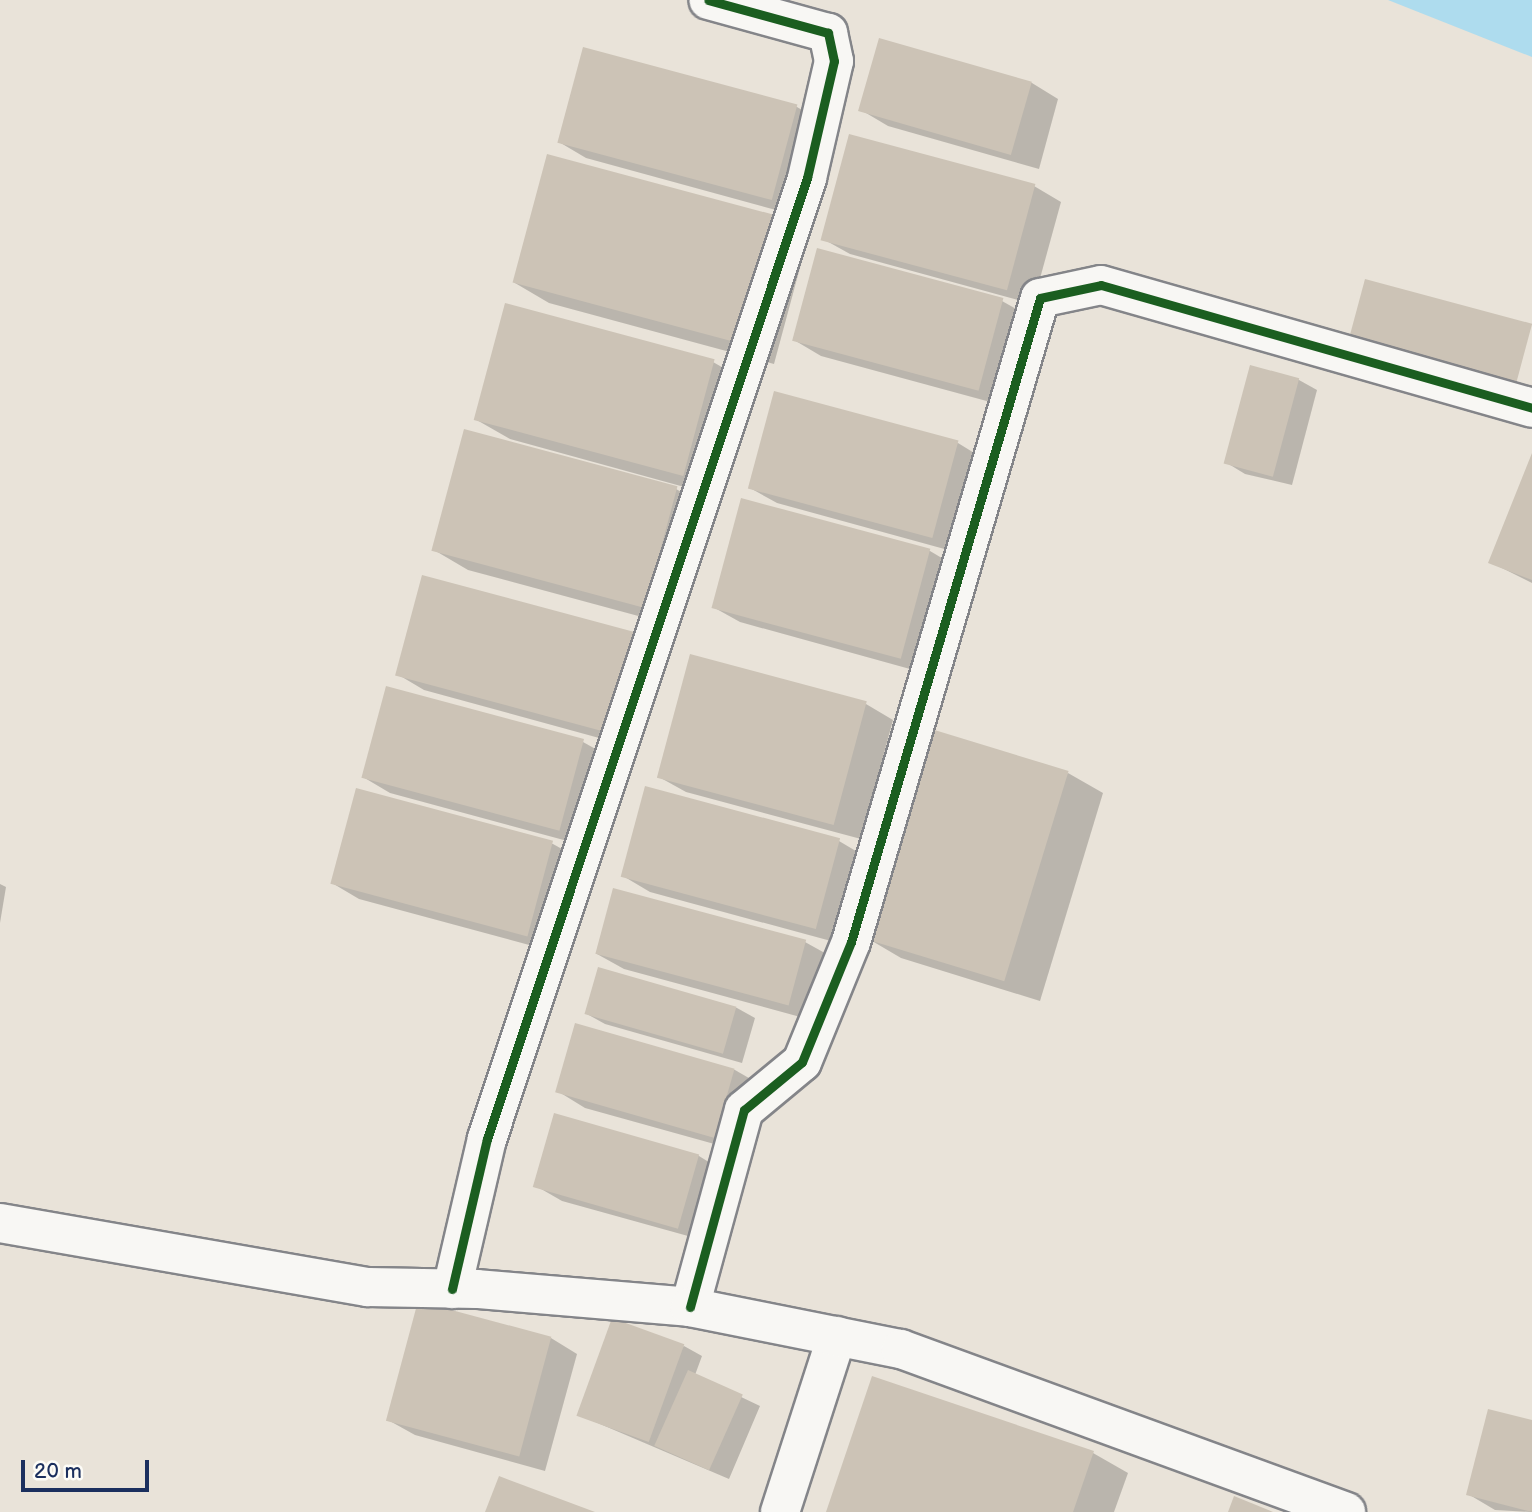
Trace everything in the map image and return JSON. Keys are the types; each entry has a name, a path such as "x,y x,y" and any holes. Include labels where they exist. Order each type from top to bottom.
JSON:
{"street":[{"path":"452,1289 487,1139 807,178 834,61 828,33 708,0"},
{"path":"690,1307 744,1110 802,1062 851,942 1040,298 1101,285 1532,408"},
{"path":"0,1223 368,1287 452,1289 690,1307 901,1349 1346,1512"},
{"path":"780,1512 836,1336"}],"water":[{"path":"1388,0 1532,0 1532,57"}],"building":[{"path":"879,38 1032,82 1011,155 858,111"},
{"path":"583,47 797,104 772,200 557,143"},
{"path":"849,134 1035,184 1007,290 821,240"},
{"path":"547,154 774,215 740,343 513,282"},
{"path":"817,248 1003,298 979,391 792,341"},
{"path":"1365,279 1532,324 1514,391 1347,347"},
{"path":"505,303 715,359 683,476 474,420"},
{"path":"1250,365 1299,378 1273,477 1224,464"},
{"path":"774,391 958,440 932,538 748,489"},
{"path":"464,429 677,486 645,608 431,551"},
{"path":"1532,453 1532,580 1488,563"},
{"path":"741,498 930,549 901,659 711,608"},
{"path":"422,575 634,632 607,732 395,675"},
{"path":"690,654 867,701 834,825 657,778"},
{"path":"386,686 584,739 559,831 361,778"},
{"path":"928,728 1069,771 1004,981 864,938"},
{"path":"645,786 840,838 816,929 621,877"},
{"path":"356,788 553,841 527,936 330,884"},
{"path":"613,888 806,940 789,1005 595,954"},
{"path":"598,967 736,1007 723,1054 584,1014"},
{"path":"575,1023 735,1069 715,1138 555,1092"},
{"path":"554,1113 699,1155 678,1229 533,1187"},
{"path":"418,1301 551,1337 519,1456 386,1421"},
{"path":"612,1318 684,1344 649,1442 576,1416"},
{"path":"688,1370 743,1394 709,1470 654,1446"},
{"path":"872,1376 1094,1451 1073,1512 826,1512"},
{"path":"1488,1409 1532,1420 1532,1512 1466,1495"},
{"path":"499,1476 595,1512 485,1512"},
{"path":"1234,1496 1273,1512 1228,1512"}],"cycle path":[{"path":"452,1289 487,1139 807,178 834,61 828,33 708,0"},
{"path":"690,1307 744,1110 802,1062 851,942 1040,298 1101,285 1532,408"}]}
